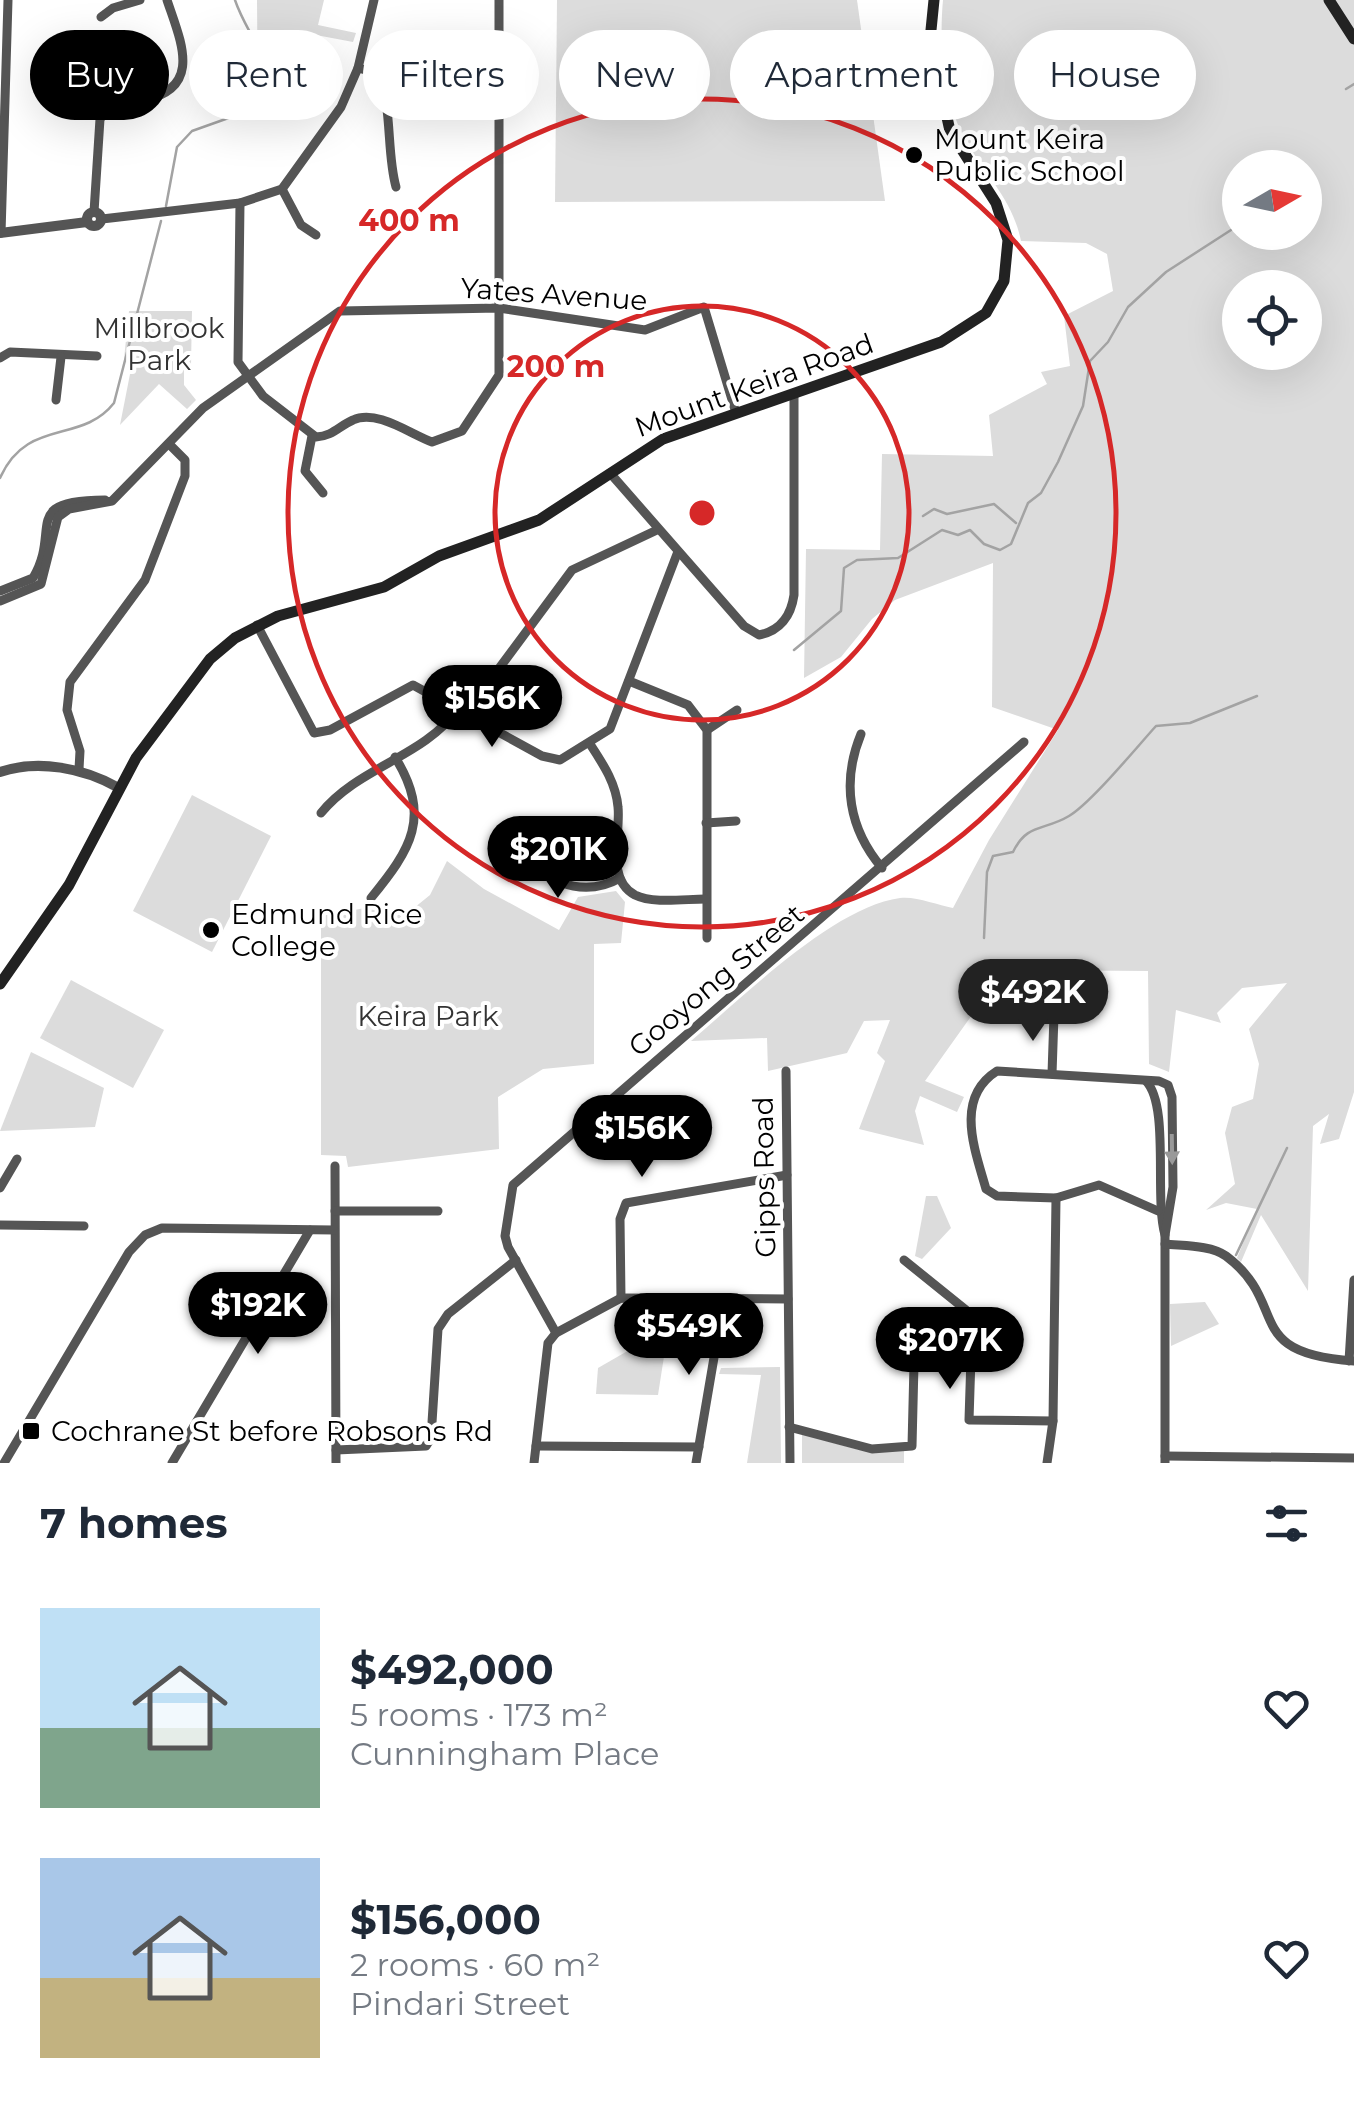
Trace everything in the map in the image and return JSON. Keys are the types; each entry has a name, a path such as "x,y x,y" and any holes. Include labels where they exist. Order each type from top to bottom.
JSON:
{"main road":[{"name":"Mount Keira Road","path":"0,984 69,885 118,788 210,659 257,626 384,588 438,556 539,520 663,439 955,336 986,313 1004,281 1008,255 1004,223 996,203 956,148 946,120 930,40 934,0"},
{"path":"1329,0 1354,39"}],"street":[{"path":"8,0 1,233 240,202 282,189 341,107 358,68 374,0"},
{"path":"101,17 113,8 140,0"},
{"path":"95,218 100,120 117,105 166,93 182,73 184,52 167,0"},
{"path":"240,202 237,346 247,376 263,396 312,436 332,434 363,418 384,421 432,442 457,435 497,382 499,0"},
{"path":"358,68 377,74 384,86 388,160 396,187"},
{"path":"282,189 301,224 316,235"},
{"name":"Yates Avenue","path":"112,500 203,408 344,310 499,308 645,330 705,307 736,414"},
{"path":"0,358 10,352 97,356"},
{"path":"56,400 61,357"},
{"path":"610,472 677,554 744,626 756,634 770,632 786,618 793,604 794,394"},
{"path":"312,436 305,470 324,493"},
{"path":"79,770 80,752 67,710 70,682 145,580 186,476 184,460 169,444"},
{"path":"0,591 33,578 50,512 73,500 112,500"},
{"path":"0,602 41,584 58,517 69,509 112,500"},
{"path":"321,813 347,785 436,734 462,711 572,570 658,530"},
{"path":"257,626 314,733 330,730 410,685 550,760 560,760 610,729 677,554"},
{"path":"629,682 688,705 706,730 707,938"},
{"path":"706,730 737,710"},
{"path":"861,734 853,758 851,813 858,836 882,868"},
{"name":"Gooyong Street","path":"556,1333 505,1236 513,1186 1024,742"},
{"path":"590,744 610,776 618,807 620,878 640,897 705,899"},
{"path":"371,898 402,861 414,828 410,786 396,757"},
{"path":"0,772 14,767 79,770 118,788"},
{"path":"706,823 736,821"},
{"path":"511,844 527,861 579,890 594,890 620,878"},
{"path":"1052,1074 1054,1015"},
{"path":"1158,1211 1099,1186 1056,1198 997,1196 986,1189 968,1120 988,1077 997,1071 1146,1081 1168,1086 1172,1097 1173,1188 1165,1239 1165,1459 1354,1458"},
{"name":"Gipps Road","path":"786,1072 790,1463"},
{"path":"1146,1081 1155,1091 1158,1109 1158,1211 1165,1239"},
{"path":"0,1188 16,1158"},
{"path":"335,1166 336,1463"},
{"path":"621,1298 620,1219 626,1203 787,1174"},
{"path":"1046,1463 1054,1422 1056,1198"},
{"path":"336,1211 438,1211"},
{"path":"0,1225 84,1226"},
{"path":"4,1463 129,1252 145,1234 162,1228 334,1230"},
{"path":"172,1463 310,1230"},
{"path":"1165,1239 1226,1255 1246,1277 1282,1344 1351,1361 1354,1280"},
{"path":"336,1450 426,1446 431,1438 438,1328 448,1314 516,1260"},
{"path":"904,1260 966,1310 971,1357 968,1420 1054,1422"},
{"path":"534,1463 548,1342 556,1333 621,1298 788,1299"},
{"path":"696,1463 724,1299"},
{"path":"789,1426 872,1449 912,1446 914,1364 971,1357"},
{"path":"536,1446 698,1448"}],"green space":[{"path":"257,0 324,0 318,25 342,30 257,30"},
{"path":"557,0 857,0 861,30 730,30 730,120 874,120 885,201 555,202"},
{"path":"943,0 1354,0 1354,1092 1339,1139 1320,1144 1329,1114 1313,1126 1308,1291 1261,1215 1241,1262 1237,1258 1257,1209 1226,1203 1206,1210 1235,1184 1225,1133 1232,1107 1253,1099 1259,1064 1249,1029 1287,983 1242,988 1217,1013 1221,1023 1176,1010 1169,1072 1149,1064 1148,971 1004,970 925,1081 964,1097 957,1112 920,1096 915,1111 924,1145 859,1129 885,1061 877,1053 890,1020 864,1021 847,1053 768,1071 767,1038 691,1041 762,979 846,918 900,898 953,908 989,840 1058,730 992,707 993,563 895,600 872,619 841,657 804,678 806,549 880,550 882,454 993,456 989,415 1047,384 1041,372 1070,366 1064,316 1113,291 1107,254 1086,243 1021,241 1005,200 957,120 994,120 994,30 942,30"},
{"path":"343,30 356,33 353,42 343,40"},
{"name":"Millbrook Park","path":"129,311 192,311 191,365 184,365 184,385 196,400 187,409 159,384 120,425 131,369 124,359"},
{"path":"192,795 271,836 212,952 133,911"},
{"name":"Keira Park","path":"447,861 484,889 559,930 578,897 616,891 625,902 621,943 594,944 594,1064 543,1069 498,1097 499,1149 348,1167 346,1156 321,1155 321,916 365,908 409,912 430,895"},
{"path":"71,980 164,1030 133,1088 40,1038"},
{"path":"31,1052 104,1088 95,1127 0,1131"},
{"path":"926,1196 937,1196 951,1228 922,1259 915,1256"},
{"path":"1205,1302 1219,1324 1171,1346 1170,1304"},
{"path":"631,1349 665,1350 658,1395 596,1394 598,1368"},
{"path":"780,1367 781,1463 747,1463 761,1375 719,1374 721,1368"},
{"path":"802,1434 859,1450 904,1451 904,1463 802,1463"}],"waterway":[{"path":"166,206 177,147 192,131 251,110 268,91 265,66 235,0"},
{"path":"1346,89 1354,84"},
{"path":"0,478 11,459 25,446 86,424 114,403 161,221"},
{"path":"794,650 841,611 844,568 857,560 898,558 942,530 958,535 970,530 984,544 1000,550 1011,544 1028,503 1041,493 1083,406 1090,361 1108,342 1128,307 1166,272 1222,236"},
{"path":"923,516 934,509 947,514 994,504 1016,523"},
{"path":"984,938 987,872 993,856 1013,852 1030,832 1060,821 1078,809 1156,726 1190,723 1257,696"},
{"path":"1236,1255 1287,1148"}],"place":[{"name":"Mount Keira Public School","path":"914,155"},
{"name":"Edmund Rice College","path":"211,930"},
{"name":"Cochrane St before Robsons Rd","path":"31,1431"}]}
